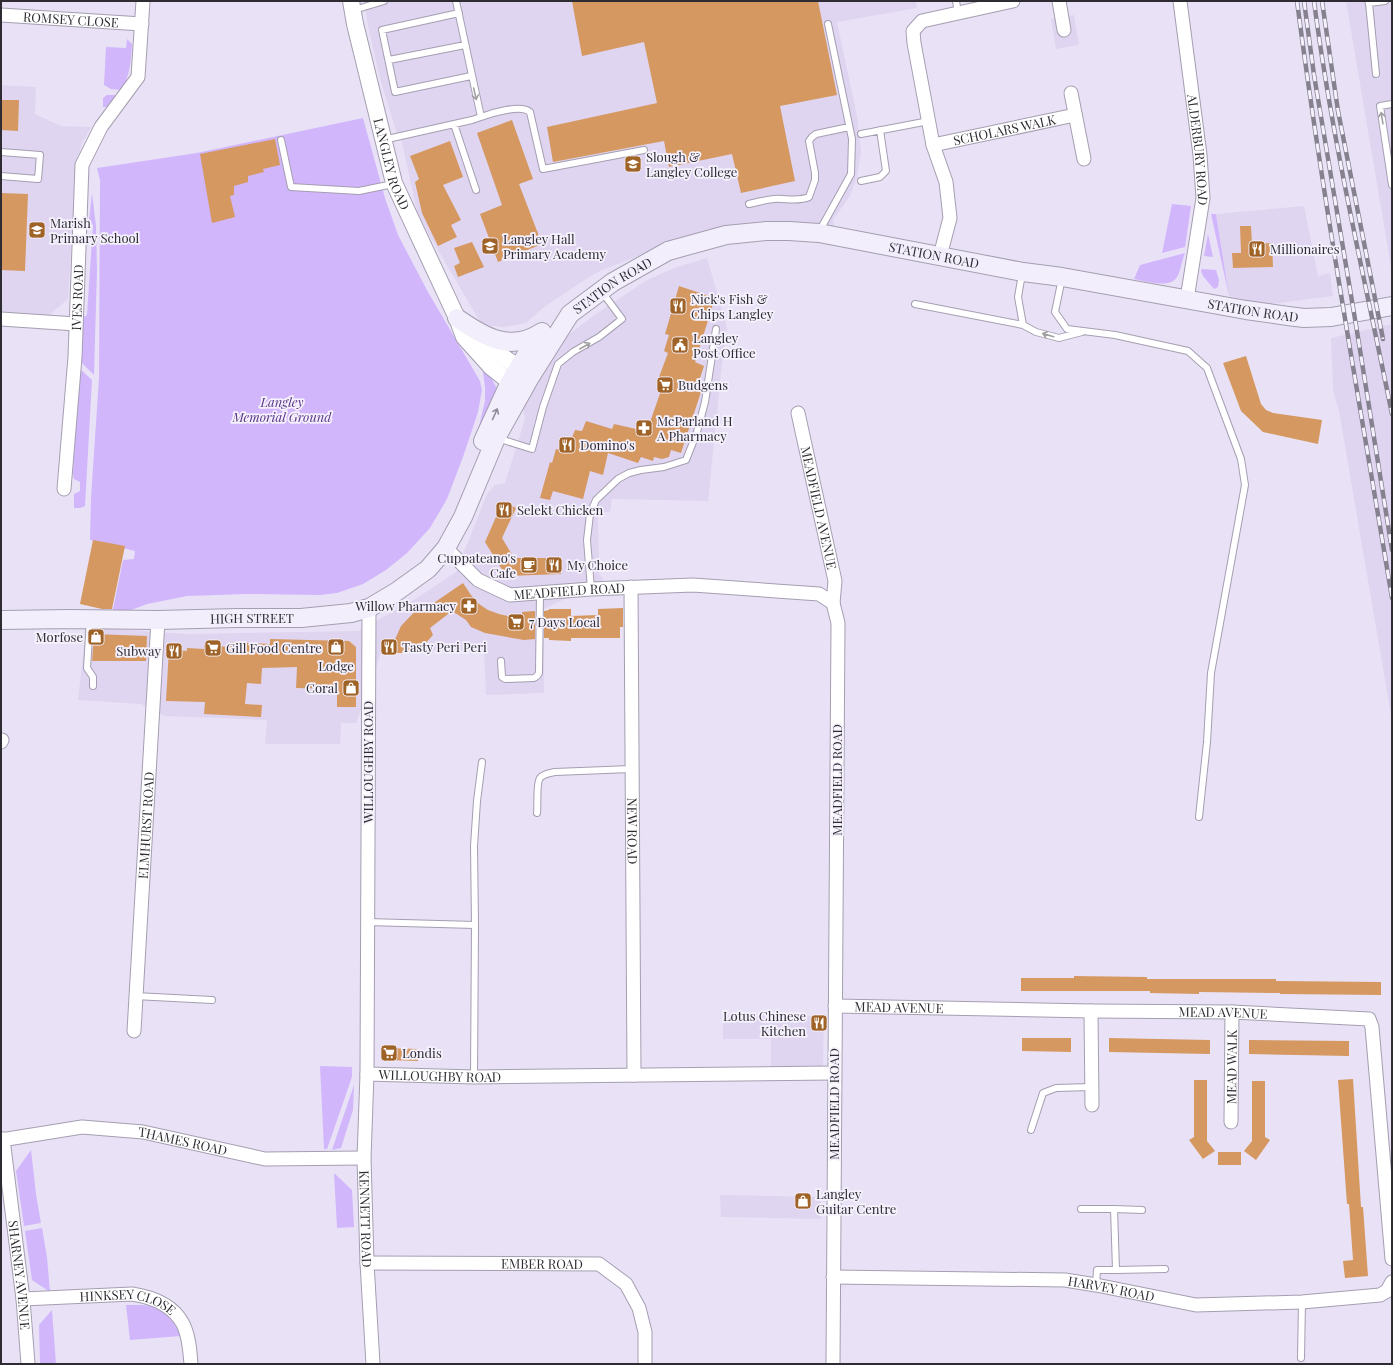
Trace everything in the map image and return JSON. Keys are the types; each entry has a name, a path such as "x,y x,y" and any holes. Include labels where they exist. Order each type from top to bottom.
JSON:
{"main road":[{"name":"STATION ROAD","path":"519,376 570,314 613,282 668,251 726,235 766,231 819,233 1023,272 1062,277 1246,310 1304,318 1331,317 1392,306"},
{"path":"457,318 489,338 504,342 512,342 538,335 570,314"},
{"path":"519,376 538,335"},
{"name":"HIGH STREET","path":"1,620 91,618 158,620 301,618 351,613 369,608 428,570 446,548 463,517 496,438 519,376"},
{"name":"HIGH STREET","path":"463,517 479,450 519,376"}],"street":[{"name":"IVES ROAD","path":"68,484 75,357 82,165 101,127 138,77 143,1"},
{"name":"SCHOLARS WALK","path":"940,256 950,218 946,182 933,145 913,31 922,21 957,7 1013,1"},
{"path":"1059,1 1064,30"},
{"name":"ALDERBURY ROAD","path":"1180,1 1200,155 1203,198 1187,299"},
{"name":"LANGLEY ROAD","path":"352,6 394,183 457,318 470,333 519,376"},
{"name":"ROMSEY CLOSE","path":"1,15 142,24"},
{"path":"1071,93 1084,158"},
{"name":"SCHOLARS WALK","path":"933,145 1075,115"},
{"path":"1,319 76,324"},
{"name":"MEADFIELD AVENUE","path":"798,413 835,581 833,603"},
{"name":"MEADFIELD ROAD","path":"446,548 478,580 510,595 591,589 693,585 819,594 833,603 838,623 833,1364"},
{"name":"NEW ROAD","path":"631,587 634,1075"},
{"name":"WILLOUGHBY ROAD","path":"369,608 367,922 368,1074 474,1077 834,1073"},
{"name":"ELMHURST ROAD","path":"134,1030 158,620"},
{"name":"MEAD AVENUE","path":"835,1006 1232,1012 1369,1019 1372,1027 1392,1259"},
{"path":"1091,1011 1092,1105"},
{"name":"MEAD WALK","path":"1231,1122 1232,1012"},
{"name":"KENNETT ROAD","path":"368,1074 364,1158 367,1264 373,1364"},
{"name":"THAMES ROAD","path":"2,1139 82,1127 143,1132 265,1159 364,1158"},
{"name":"SHARNEY AVENUE","path":"2,1139 23,1299 28,1364"},
{"name":"EMBER ROAD","path":"367,1264 599,1264 626,1284 640,1308 645,1332 645,1364"},
{"name":"HARVEY ROAD","path":"833,1277 1065,1280 1196,1305 1302,1302 1380,1295 1390,1289"},
{"name":"HINKSEY CLOSE","path":"23,1299 132,1294 147,1297 170,1308 183,1324 190,1346 191,1364"}],"lane":[{"path":"352,6 384,1"},
{"path":"456,1 480,117"},
{"path":"1376,74 1368,2 1385,1"},
{"path":"458,13 382,30 388,60 395,92 471,76"},
{"path":"819,233 851,174 852,139 828,24"},
{"path":"388,60 465,45"},
{"path":"1392,104 1380,106 1392,185"},
{"path":"383,140 472,120 517,108 523,108 530,112 543,169 644,150"},
{"path":"861,134 929,121"},
{"path":"454,124 476,190"},
{"path":"749,204 771,199 803,200 809,197 815,180 815,173 809,141 816,134 849,127"},
{"path":"861,181 880,177 886,171 880,130"},
{"path":"281,140 291,187 359,191 394,183"},
{"path":"1,152 40,155 38,179 1,176"},
{"path":"1023,272 1018,297 1023,325"},
{"path":"1062,277 1055,312 1067,329 1086,331 1188,350 1207,368 1241,459 1245,485 1211,675 1207,742 1199,817"},
{"path":"496,438 532,449 543,407 558,364 573,352 599,337 622,319 601,290"},
{"path":"915,304 1023,325 1036,332 1058,338 1086,331"},
{"path":"591,589 587,540 590,514 596,500 618,479 629,473 664,467 686,460 697,432 705,402 716,329"},
{"path":"501,661 502,677 505,679 534,678 539,673 540,593"},
{"path":"91,618 87,668 93,677 93,686"},
{"path":"474,1077 474,846 482,762"},
{"path":"538,813 538,782 540,777 555,772 631,769"},
{"path":"367,922 475,925"},
{"path":"135,996 212,1000"},
{"path":"1031,1130 1043,1093 1056,1088 1091,1087"},
{"path":"1081,1209 1142,1210"},
{"path":"1114,1209 1116,1270"},
{"path":"1096,1285 1097,1270 1165,1269"},
{"path":"1301,1358 1302,1302"}],"shaded area":[{"name":"Slough & Langley College","path":"364,1 916,1 917,8 837,22 857,116 861,152 857,177 850,196 833,220 835,229 672,243 600,271 543,308 526,323 504,327 485,325 479,320 418,216 401,138 399,140 380,79"},
{"path":"1346,1 1392,1 1392,274 1391,267"},
{"path":"1074,15 1079,45 1056,49 1051,19"},
{"name":"Marish Primary School","path":"1,85 36,87 35,114 61,126 91,127 82,143 77,160 68,299 47,317 1,314"},
{"path":"1304,206 1318,276 1330,273 1333,296 1264,305 1229,296 1216,214"},
{"path":"707,258 727,327 708,501 612,499 610,512 598,512 599,573 604,580 544,609 544,693 486,695 484,651 442,650 381,653 356,723 341,723 340,744 265,744 267,720 165,716 141,704 78,700 85,636 84,627 186,634 358,631 417,598 456,572 487,494 495,485 505,483 525,419 523,408 542,369 559,342 593,316 647,280 674,268"},
{"path":"1392,324 1392,721 1339,411 1333,390 1331,338"},
{"path":"723,1016 824,1016 823,1068 771,1068 771,1039 723,1039"},
{"path":"720,1195 821,1197 821,1219 721,1217"}],"green space":[{"path":"127,39 132,44 131,62 127,79 122,90 111,89 104,85 106,47 126,48"},
{"path":"107,95 119,96 111,107 103,107 103,98"},
{"name":"Langley Memorial Ground","path":"363,118 385,198 398,235 428,292 480,381 482,390 478,412 447,499 430,528 407,553 386,570 363,584 337,593 320,595 247,594 187,596 147,604 126,612 112,614 123,560 134,559 135,551 90,540 91,498 99,378 100,180 97,168 197,153"},
{"path":"92,193 96,226 97,270 94,375 79,360 83,317 87,315 93,225 89,221"},
{"path":"1172,204 1191,206 1185,247 1162,253"},
{"path":"1211,214 1216,214 1229,296"},
{"path":"1208,234 1213,257 1204,256"},
{"path":"1185,253 1177,277 1174,281 1169,283 1157,283 1134,279 1140,265"},
{"path":"1202,269 1216,270 1219,280 1218,287 1214,289 1203,276 1201,271"},
{"path":"79,368 92,380 85,506 74,508 74,494 80,491 80,482 74,479 73,474"},
{"path":"485,370 490,375 497,389 475,443 485,401 483,372"},
{"path":"320,1066 352,1067 352,1077 327,1149 324,1149"},
{"path":"354,1085 353,1110 341,1148 332,1150"},
{"path":"31,1150 41,1223 24,1226 16,1171"},
{"path":"334,1173 352,1190 354,1227 337,1228"},
{"path":"42,1228 47,1257 50,1292 32,1280 25,1231"},
{"path":"126,1305 149,1306 160,1310 171,1319 181,1336 130,1340"},
{"path":"52,1310 56,1364 40,1364 39,1325"}],"building":[{"path":"572,1 818,1 837,95 780,106 795,181 741,193 732,154 669,167 664,141 553,162 547,127 657,103 644,42 582,56"},
{"path":"1,100 19,100 18,131 1,130"},
{"path":"512,120 533,179 519,184 542,244 498,262 480,214 502,205 477,133"},
{"path":"275,139 280,165 263,169 264,172 248,176 248,182 234,186 234,195 230,196 235,217 212,223 200,154"},
{"path":"450,141 463,177 443,185 461,220 451,225 457,237 438,246 422,213 415,182 419,179 410,156"},
{"path":"1,193 28,194 25,271 1,270"},
{"name":"Millionaires","path":"1240,226 1251,226 1252,244 1272,243 1273,267 1233,268 1232,253 1241,253"},
{"path":"472,242 484,267 458,277 454,266 460,263 454,248"},
{"path":"679,286 715,298 695,362 704,366 696,390 701,392 681,453 671,450 669,457 662,459 654,457 653,461 641,457 638,463 608,453 603,475 590,471 583,499 553,491 550,500 540,498 550,462 552,463 556,449 561,450 564,438 571,440 575,430 582,431 586,421 612,429 614,424 636,429 637,425 648,428 665,379 659,377 668,353 664,351 669,335 665,334"},
{"path":"1246,356 1261,404 1266,410 1273,413 1322,420 1318,444 1263,432 1241,411 1223,363"},
{"path":"503,501 516,508 502,538 514,558 561,558 561,574 506,576 485,542"},
{"path":"93,540 125,546 112,609 102,609 80,604"},
{"path":"463,583 479,604 488,610 522,619 522,612 535,611 535,639 524,640 485,633 471,627 466,620 452,611 430,628 433,635 423,646 421,653 389,653 401,626 420,606 422,611"},
{"path":"623,608 623,627 620,627 620,638 571,638 571,641 549,640 549,638 544,638 544,611 549,609 571,609 571,616 598,615 598,609"},
{"path":"94,634 147,636 146,661 92,661"},
{"path":"270,639 349,641 356,647 356,707 337,707 337,689 296,688 297,667 262,668 261,684 247,683 245,704 262,705 261,717 204,714 205,702 166,701 169,649 187,651 187,648 204,649 204,645 230,647 230,642 270,644"},
{"path":"1074,976 1147,977 1147,979 1276,979 1276,981 1381,982 1381,995 1199,992 1199,994 1150,993 1150,991 1021,991 1021,978 1074,978"},
{"path":"1022,1038 1071,1038 1071,1052 1022,1051"},
{"path":"1109,1038 1210,1040 1210,1054 1109,1052"},
{"path":"1249,1040 1349,1041 1349,1056 1249,1054"},
{"path":"388,1048 418,1049 418,1061 388,1060"},
{"path":"1353,1079 1361,1207 1363,1207 1368,1276 1345,1278 1343,1261 1353,1260 1349,1204 1347,1204 1338,1080"},
{"path":"1194,1080 1207,1080 1207,1141 1215,1151 1203,1159 1189,1140 1194,1137"},
{"path":"1252,1081 1265,1081 1265,1137 1270,1140 1256,1160 1244,1151 1252,1141"},
{"path":"1218,1152 1241,1152 1241,1165 1218,1165"}],"railway":[{"path":"1297,1 1318,151 1392,598"},
{"path":"1304,1 1314,75 1392,550"},
{"path":"1314,1 1321,53 1339,156 1392,414"},
{"path":"1322,1 1338,111 1383,339"}],"place":[{"name":"Slough & Langley College","path":"633,164"},
{"name":"Marish Primary School","path":"37,230"},
{"name":"Langley Hall Primary Academy","path":"490,246"},
{"name":"Millionaires","path":"1257,249"},
{"name":"Nick's Fish & Chips Langley","path":"678,306"},
{"name":"Langley Post Office","path":"680,345"},
{"name":"Budgens","path":"665,385"},
{"name":"McParland H A Pharmacy","path":"644,428"},
{"name":"Domino's","path":"567,445"},
{"name":"Selekt Chicken","path":"504,510"},
{"name":"Cuppateano's Cafe","path":"529,565"},
{"name":"My Choice","path":"554,565"},
{"name":"Willow Pharmacy","path":"469,606"},
{"name":"7 Days Local","path":"516,622"},
{"name":"Morfose","path":"96,637"},
{"name":"Lodge","path":"336,647"},
{"name":"Tasty Peri Peri","path":"389,647"},
{"name":"Gill Food Centre","path":"213,648"},
{"name":"Subway","path":"174,651"},
{"name":"Coral","path":"351,688"},
{"name":"Lotus Chinese Kitchen","path":"819,1023"},
{"name":"Londis","path":"389,1053"},
{"name":"Langley Guitar Centre","path":"803,1201"}]}
